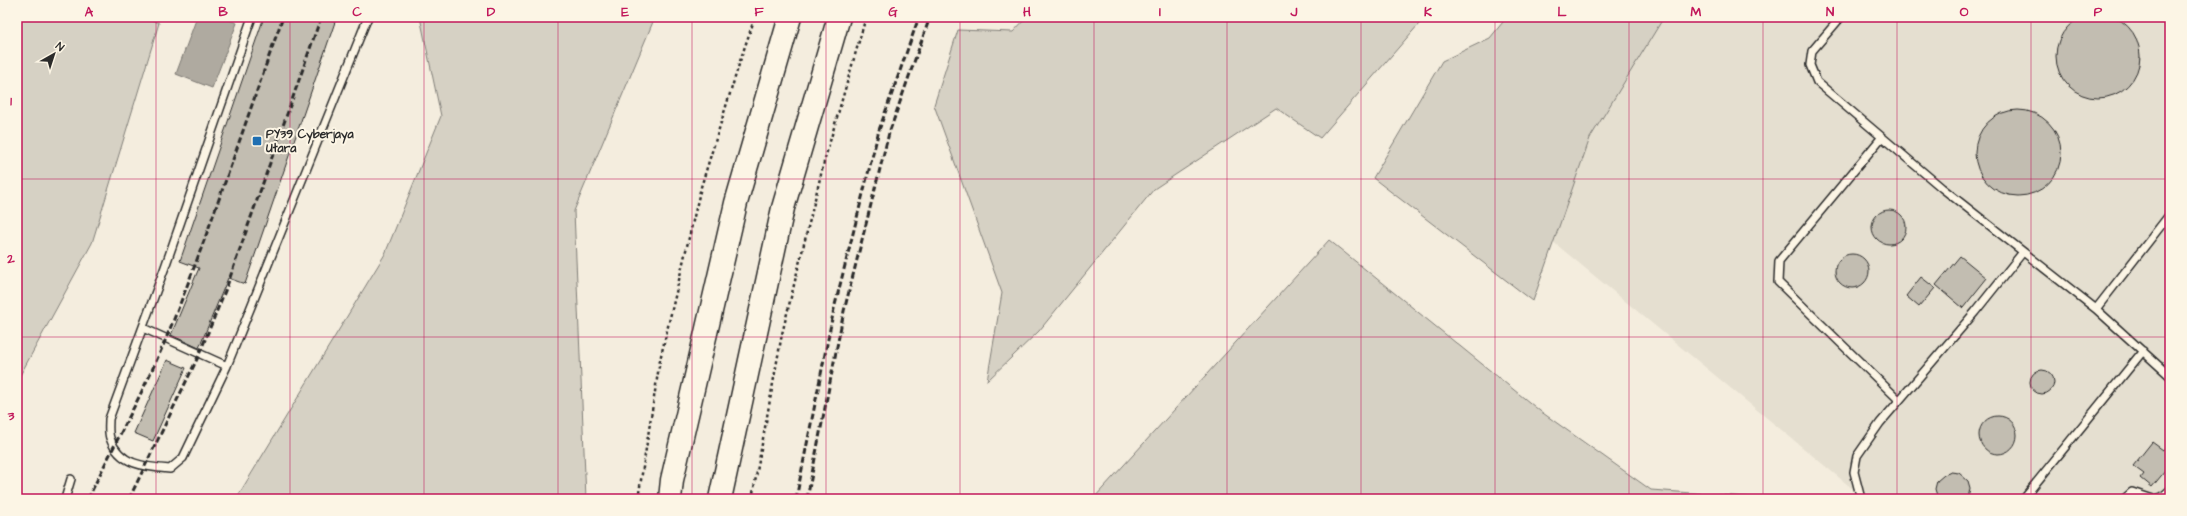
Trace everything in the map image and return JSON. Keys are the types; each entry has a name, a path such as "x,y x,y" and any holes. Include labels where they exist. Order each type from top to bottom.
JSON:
{"highway":[{"path":"670,499 672,480 736,203 790,17"},
{"path":"720,499 783,208 839,17"}],"lane":[{"path":"252,17 143,328 108,419 109,437 121,457 146,467 170,469 183,458 227,366 368,17"},
{"path":"1841,17 1812,51 1810,65 1817,82 1942,188 2096,309 2169,374"},
{"path":"1882,137 1779,261 1777,272 1778,282 1899,400"},
{"path":"2096,309 2170,214"},
{"path":"1861,499 1854,472 1857,456 1880,423 2023,252"},
{"path":"143,328 227,366"},
{"path":"2022,499 2143,351"},
{"path":"65,499 71,479"},
{"path":"2124,499 2132,492 2154,499 2162,497 2170,490"}],"path":[{"path":"638,499 660,360 701,187 741,58 756,17"},
{"path":"752,499 782,334 824,162 866,17"}],"shaded area":[{"path":"17,17 145,17 159,23 92,243 17,381"},
{"path":"197,17 221,17 237,23 212,88 176,74"},
{"path":"420,17 655,17 574,211 586,499 236,499 385,254 441,116"},
{"path":"1027,17 1425,17 1320,138 1276,108 1154,189 1039,331 987,381 1002,293 934,105 958,30 1013,32"},
{"path":"1507,17 1664,17 1590,138 1533,301 1373,178 1442,61 1490,38"},
{"path":"1614,17 2170,17 2170,499 1865,499 1477,179"},
{"path":"1329,240 1540,411 1651,490 1773,499 1093,499"}],"building":[{"path":"2098,14 2114,17 2128,26 2137,40 2140,56 2137,72 2128,86 2114,95 2098,98 2082,95 2068,86 2059,72 2056,56 2059,40 2068,26 2082,17"},
{"name":"PY39 Cyberjaya Utara","path":"264,17 321,17 335,22 245,284 228,278 199,348 171,335 199,268 180,261"},
{"path":"2018,110 2034,114 2048,123 2057,137 2061,153 2057,169 2048,183 2034,192 2018,196 2002,192 1988,183 1979,169 1975,153 1979,137 1988,123 2002,114"},
{"path":"1889,210 1901,215 1906,227 1901,239 1889,244 1877,239 1872,227 1877,215"},
{"path":"1852,254 1864,259 1869,271 1864,283 1852,288 1840,283 1835,271 1840,259"},
{"path":"1960,256 1987,278 1963,308 1936,285"},
{"path":"1921,277 1935,288 1919,307 1906,296"},
{"path":"167,360 186,368 153,441 134,433"},
{"path":"2042,370 2051,373 2054,382 2051,391 2042,394 2033,391 2030,382 2033,373"},
{"path":"1994,416 2002,416 2012,421 2016,428 2016,442 2012,449 2002,454 1994,454 1984,449 1982,446 1979,439 1979,431 1984,421 1987,419"},
{"path":"2152,442 2163,450 2170,442 2170,465 2152,487 2141,478 2144,474 2133,466"},
{"path":"1951,472 1959,473 1968,481 1970,488 1968,499 1938,499 1935,489 1937,481 1944,475"}],"railway":[{"path":"88,499 147,381 165,341 211,220 283,17"},
{"path":"129,499 198,357 227,286 321,17"},
{"path":"796,499 834,309 879,130 919,17"},
{"path":"807,499 844,311 889,133 930,17"}],"place":[{"name":"PY39 Cyberjaya Utara","path":"257,141"}]}
